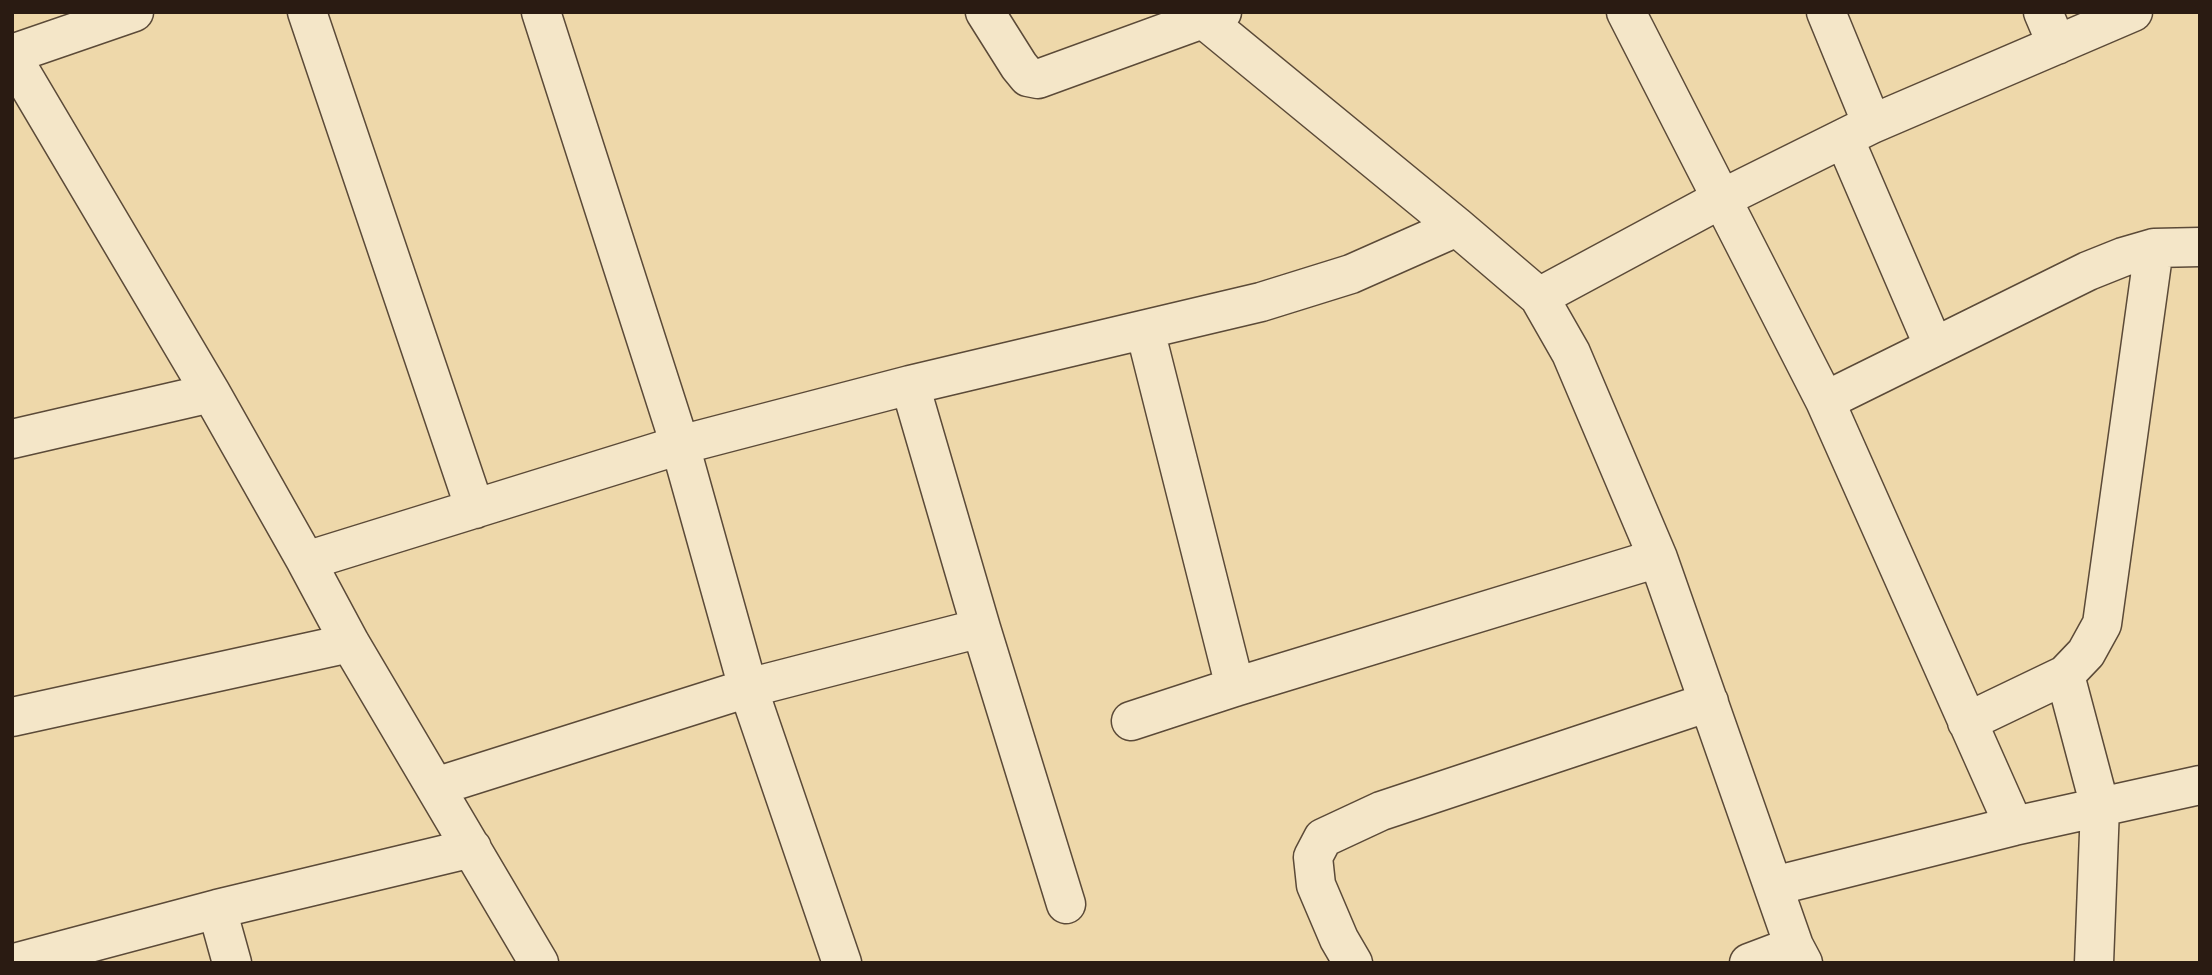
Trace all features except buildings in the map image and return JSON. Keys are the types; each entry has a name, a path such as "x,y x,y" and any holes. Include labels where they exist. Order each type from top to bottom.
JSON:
{"street":[{"path":"134,12 12,56 211,393 350,643 539,963"},
{"path":"307,12 475,509"},
{"path":"541,12 681,445 748,688 842,963"},
{"path":"985,12 1028,78 1038,79 1207,15 1539,298 1571,353 1658,558 1799,955 1749,963"},
{"path":"1626,12 1825,401 2014,826"},
{"path":"1826,12 1858,131 1934,347"},
{"path":"1539,298 1721,199 1858,131 2050,29 2133,12"},
{"path":"306,561 681,445 910,385 1261,302 1339,278 1457,227"},
{"path":"1825,401 2088,271 2154,248 2200,247"},
{"path":"1967,722 2065,675 2086,653 2102,624 2154,248"},
{"path":"1145,330 1235,687"},
{"path":"910,385 1066,904"},
{"path":"12,439 211,393"},
{"path":"1131,721 1658,558"},
{"path":"435,787 748,688 981,628"},
{"path":"12,717 350,643"},
{"path":"2065,675 2100,807 2094,963"},
{"path":"1353,963 1339,939 1316,885 1313,857 1323,838 1381,811 1709,702"},
{"path":"1774,886 2014,826 2200,785"},
{"path":"15,952 217,909 472,848"},
{"path":"217,909 232,963"}]}
